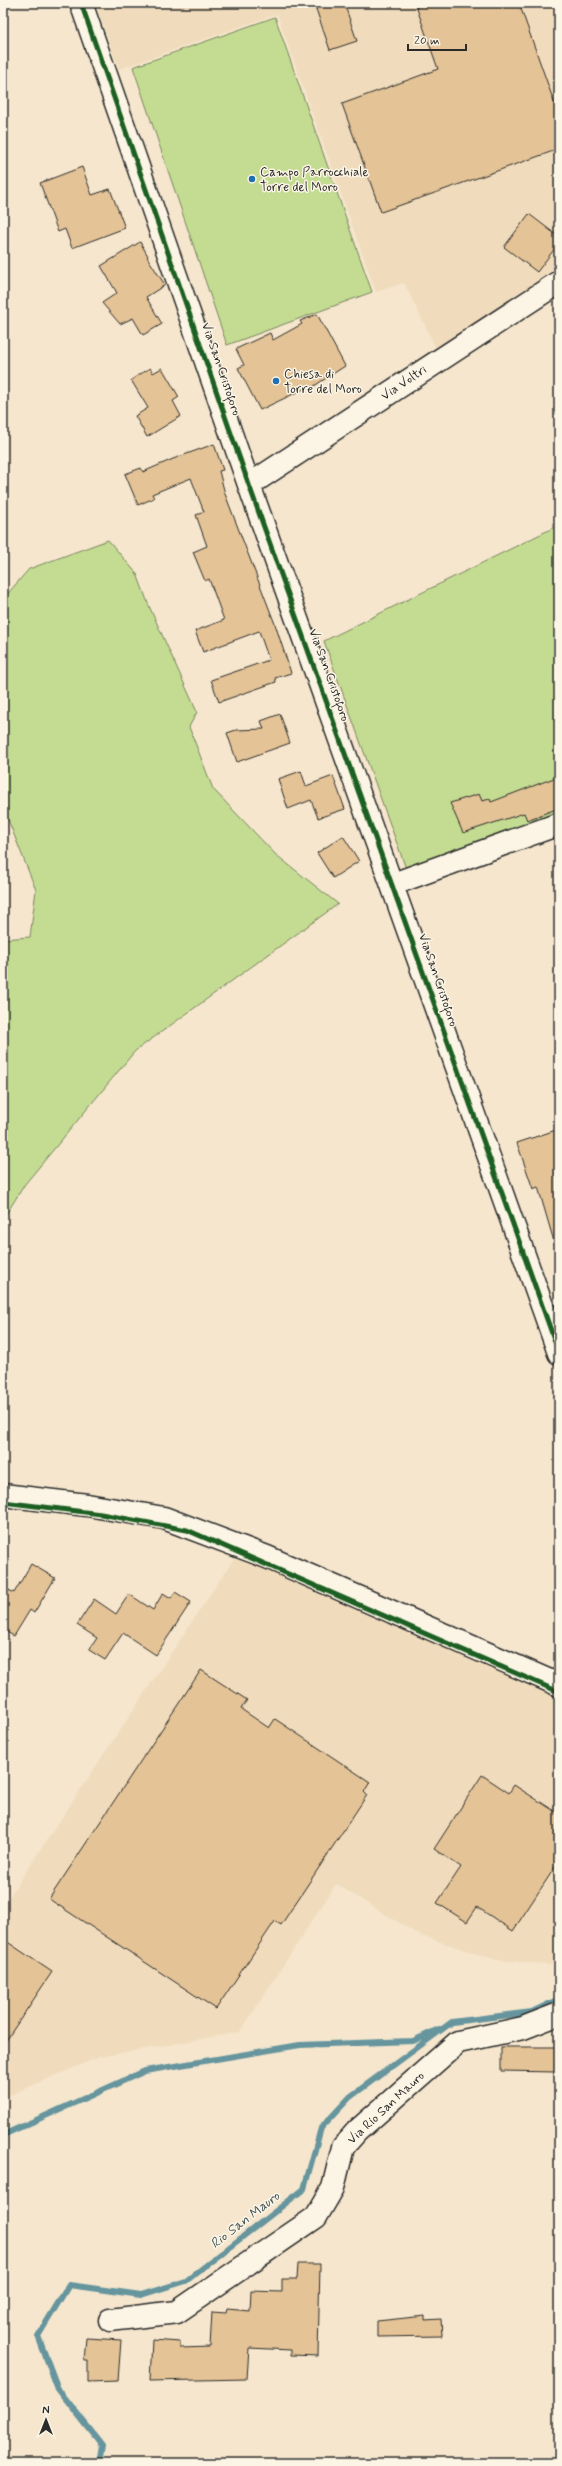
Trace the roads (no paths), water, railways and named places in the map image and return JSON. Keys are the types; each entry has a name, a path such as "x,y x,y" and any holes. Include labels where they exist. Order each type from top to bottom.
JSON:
{"street":[{"name":"Via San Cristoforo","path":"81,3 249,485 393,884 559,1353"},
{"name":"Via Voltri","path":"249,485 559,282"},
{"path":"393,884 559,824"},
{"path":"3,1495 87,1505 164,1518 267,1557 559,1686"},
{"name":"Via Rio San Mauro","path":"110,2320 177,2312 316,2217 333,2188 343,2147 357,2131 458,2042 523,2028 559,2014"}],"waterway":[{"name":"Rio San Mauro","path":"99,2463 102,2445 58,2389 38,2336 69,2285 141,2295 186,2281 304,2189 321,2128 350,2097 452,2022 532,2012 559,1999"},
{"path":"3,2135 145,2071 300,2045 413,2041 439,2029"}],"place":[{"name":"Campo Parrocchiale Torre del Moro","path":"252,179"},
{"name":"Chiesa di Torre del Moro","path":"276,381"}]}
